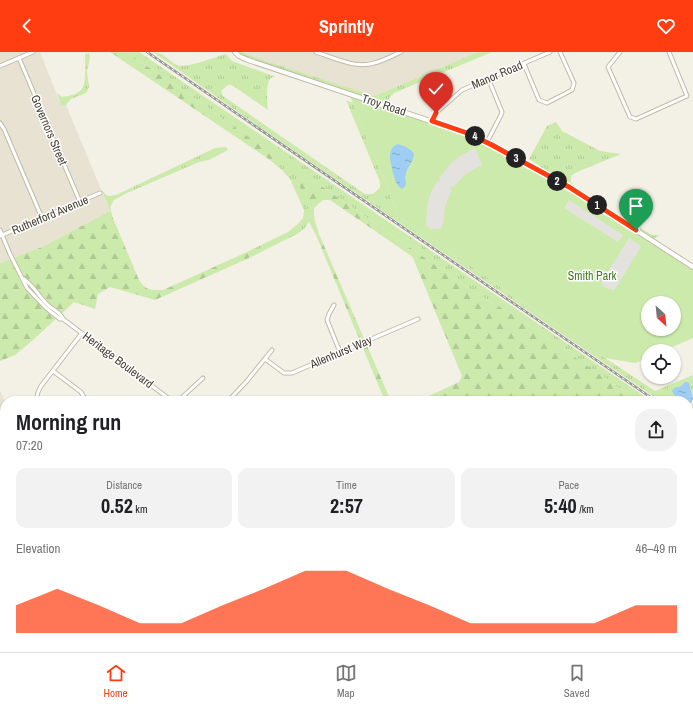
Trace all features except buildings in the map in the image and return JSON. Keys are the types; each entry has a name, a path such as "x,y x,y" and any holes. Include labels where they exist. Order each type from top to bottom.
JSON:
{"street":[{"path":"0,66 33,52"},
{"name":"Troy Road","path":"235,52 239,56 248,60 467,133 487,142 569,187 693,267"},
{"path":"316,52 355,65 374,64 401,52"},
{"path":"333,57 335,52"},
{"name":"Manor Road","path":"432,121 436,113 462,90 550,52"},
{"path":"524,64 539,100 547,103 572,90 574,83 560,52"},
{"path":"620,52 608,67 630,117 636,119 687,96 669,52"},
{"name":"Governors Street","path":"19,58 80,202"},
{"path":"487,142 502,112 488,78"},
{"path":"0,123 4,129 42,218"},
{"name":"Rutherford Avenue","path":"1,236 100,193"},
{"name":"Heritage Boulevard","path":"0,230 1,236 24,279 29,283 41,299 62,316 63,319 165,396"},
{"path":"334,305 327,320 340,352"},
{"name":"Allenhurst Way","path":"265,360 280,371 288,374 292,373 418,319"},
{"path":"37,396 42,386 82,333"},
{"path":"233,396 248,381 272,350"},
{"path":"53,371 81,392 83,396"},
{"path":"183,396 203,378"}],"shaded area":[{"path":"0,52 40,52 61,105 66,105 110,211 42,247 0,263"},
{"path":"243,52 478,52 374,96"},
{"path":"475,148 482,165 467,173 453,187 451,186 450,189 452,190 445,206 443,225 441,226 441,229 429,229 429,226 426,226 427,206 430,195 437,181 439,182 439,178 452,162"},
{"path":"569,200 623,235 618,242 564,208"},
{"path":"629,238 641,247 614,291 608,289 603,286 601,282"}],"green space":[{"path":"110,52 126,52 190,95 272,154 273,160 270,160"},
{"path":"126,52 139,52 644,396 631,396 520,319 474,292 304,174 307,206 314,208 314,218 319,234 316,235 309,222 304,229 297,234 249,258 250,254 247,252 288,232 299,223 303,218 304,210 290,179 270,160 273,159 271,154 190,95"},
{"path":"153,52 160,53 177,65 181,66 194,64 226,54 232,61 276,77 270,79 268,85 268,110 232,85 228,85 221,91 223,96 359,190 365,194 373,194 380,188 380,182 346,100 353,103 399,217 641,382 641,384 644,384 655,391 672,384 681,384 681,380 693,375 693,396 689,383 678,387 676,396 653,396 245,117"},
{"path":"237,52 243,52 374,96 478,52 492,52 394,93 389,98 390,102 374,100 245,57"},
{"path":"89,53 90,57 87,72 89,87 86,93 71,99 66,105 61,105 57,93 62,97 69,96 77,93 83,87 85,74 85,54"},
{"name":"Smith Park","path":"350,96 478,138 552,179 693,269 693,338 679,344 641,344 641,361 635,363 605,358 399,217"},
{"path":"556,122 562,131 600,151 621,154 577,172 571,176 571,182 575,187 652,235 660,235 653,239 529,159 547,126"},
{"path":"226,147 228,150 209,160 199,162 114,200 110,207 113,219 101,188 105,194 109,196 116,195 215,148"},
{"path":"304,174 474,292 520,319 631,396 429,396 459,382 462,376 413,258 330,200 323,200 314,208 307,206 296,176"},
{"path":"110,211 139,280 149,289 163,290 247,252 250,254 249,258 155,300 110,287 98,294 95,309 74,302 15,355 0,361 0,263 42,247"},
{"path":"319,234 389,396 383,396 316,235"}],"water":[{"path":"398,144 408,148 414,154 413,160 405,175 406,185 402,189 395,180 390,159 391,150"},
{"path":"685,382 688,382 692,396 674,395 672,391 674,388 681,386"}],"railway":[{"path":"147,52 649,396"}],"route":[{"path":"436,113 432,121 475,136 534,167 569,187 636,230"}]}
